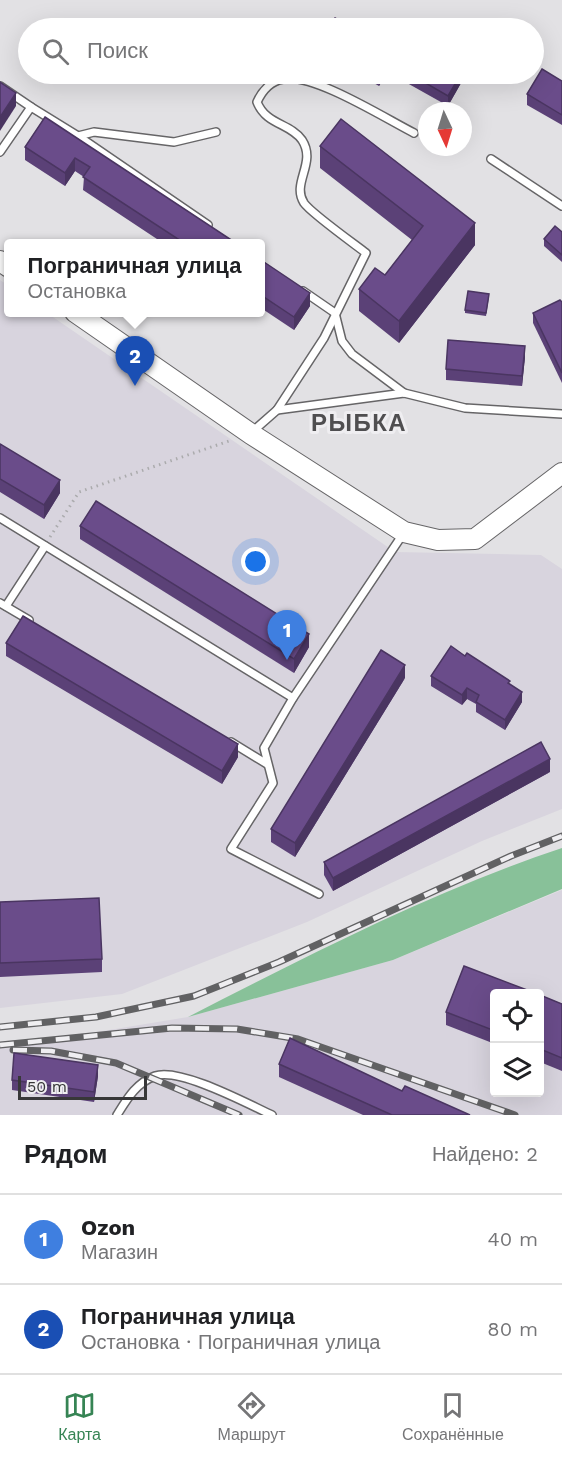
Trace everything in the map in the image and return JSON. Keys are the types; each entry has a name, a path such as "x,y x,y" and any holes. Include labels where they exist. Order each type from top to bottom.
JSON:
{"main road":[{"path":"82,317 251,434 404,532 438,540 475,539 561,475"}],"lane":[{"path":"251,434 277,410 324,338 366,253 303,202 300,186 309,160 301,139 261,114 257,102 263,90 274,84"},
{"path":"319,84 414,133"},
{"path":"0,87 78,136 215,230"},
{"path":"0,152 31,107"},
{"path":"78,136 94,132 174,141 216,132"},
{"path":"491,159 562,206"},
{"path":"298,287 335,313 342,341 352,354 404,393"},
{"path":"277,410 404,393 465,408 562,414"},
{"path":"0,518 293,698"},
{"path":"319,894 231,849 273,783 264,748 293,698 404,532"},
{"path":"36,624 3,604 45,546"},
{"path":"226,739 267,764"},
{"path":"117,1115 132,1091 156,1075 185,1077 272,1115"}],"path":[{"path":"45,546 79,492 251,434"}],"shaded area":[{"path":"0,280 4,283 4,317 53,317 395,552 541,555 562,569 562,809 482,841 307,922 122,994 0,1008"},
{"path":"562,890 562,1115 0,1115 0,1048 188,1017 393,960"}],"green space":[{"path":"562,848 562,889 393,960 188,1017 372,925 466,884"}],"building":[{"path":"544,70 562,81 562,115 527,94 533,84 544,84"},
{"path":"0,82 16,93 0,117"},
{"path":"427,84 455,84 448,96"},
{"path":"45,117 230,239 178,239 83,177 90,167 75,158 65,173 25,147"},
{"path":"341,119 475,223 399,321 359,289 375,268 385,275 423,226 320,146"},
{"path":"555,226 562,232 562,255 544,239"},
{"path":"265,263 310,293 294,317 265,298"},
{"path":"468,291 489,294 486,313 465,310"},
{"path":"560,300 562,302 562,373 533,313"},
{"path":"448,340 525,346 522,376 446,369"},
{"path":"0,444 60,480 44,505 0,479"},
{"path":"96,501 309,634 294,659 80,526"},
{"path":"23,616 238,744 222,771 6,643"},
{"path":"451,646 465,656 467,653 510,681 508,683 522,692 505,720 476,702 479,695 467,688 462,695 431,676"},
{"path":"381,650 405,665 295,843 271,829"},
{"path":"541,742 550,759 333,878 324,862"},
{"path":"99,898 102,959 0,963 0,902"},
{"path":"464,966 524,989 490,989 490,1029 446,1012"},
{"path":"544,997 562,1004 562,1058 544,1051"},
{"path":"290,1038 402,1091 405,1086 470,1115 392,1115 279,1064"},
{"path":"14,1053 98,1065 94,1092 12,1080"}],"railway":[{"path":"0,1027 96,1017 194,996 279,962 511,856 562,836"},
{"path":"0,1045 172,1028 237,1029 298,1039 515,1115"},
{"path":"13,1050 51,1051 116,1063 239,1115"}],"place":[{"name":"Пограничная улица","path":"135,386"},
{"name":"Ozon","path":"287,660"}],"district":[{"name":"РЫБКА","path":"359,423"}]}
